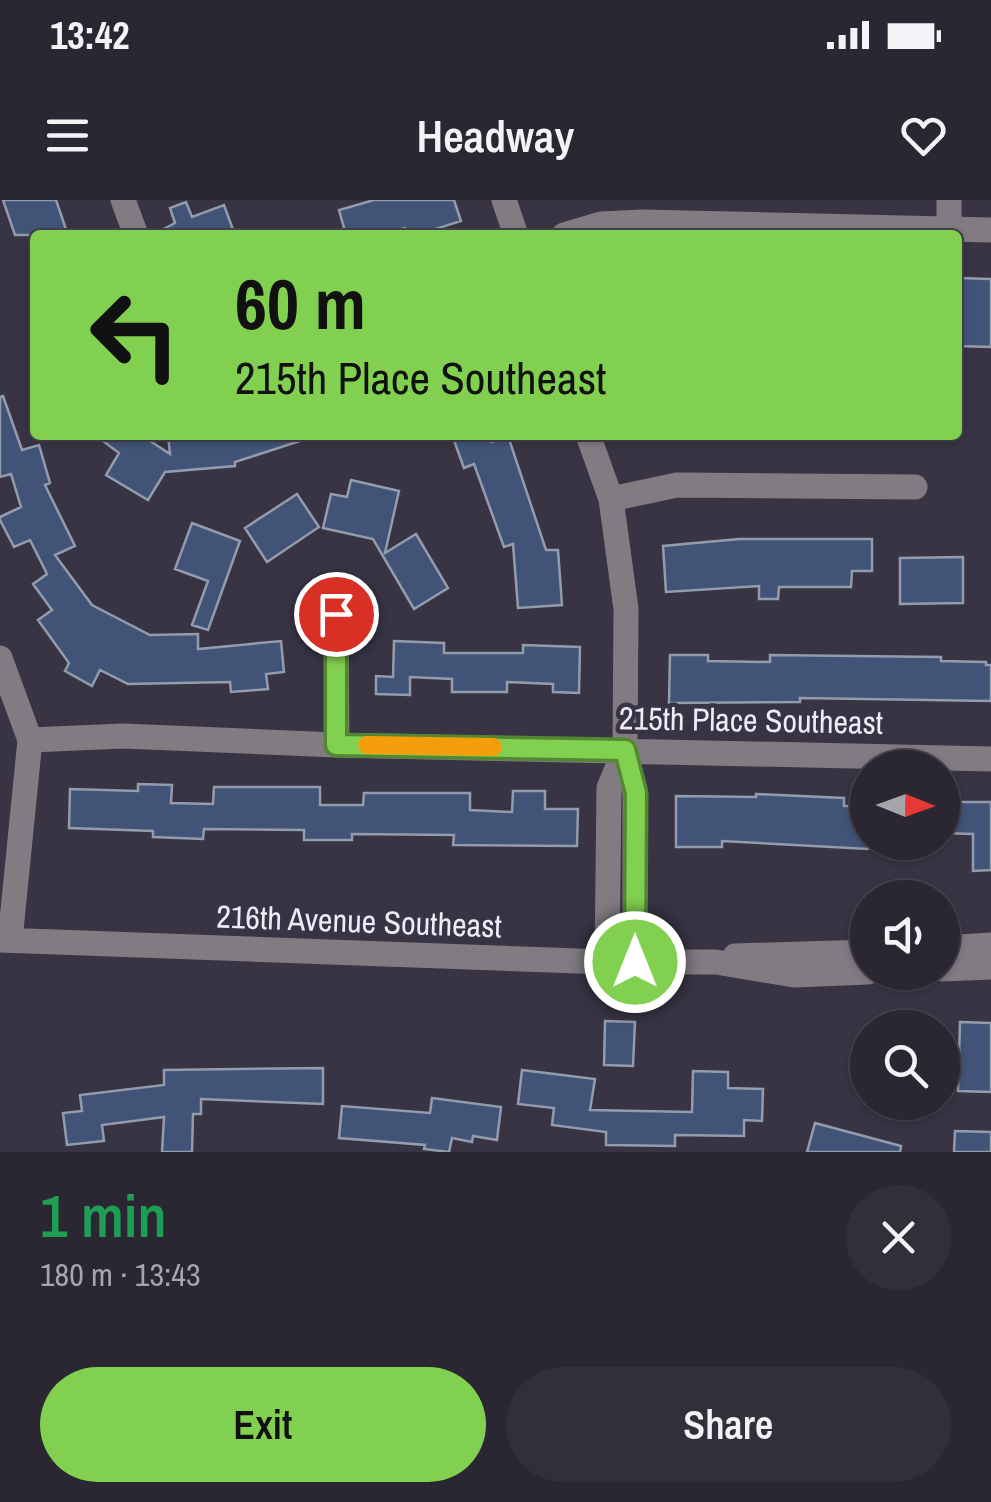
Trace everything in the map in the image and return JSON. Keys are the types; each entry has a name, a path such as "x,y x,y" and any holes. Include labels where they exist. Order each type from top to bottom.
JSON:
{"street":[{"path":"122,200 134,230"},
{"path":"504,200 514,230"},
{"path":"948,228 949,200"},
{"path":"581,230 602,224 642,222 991,230"},
{"path":"590,440 610,499 626,609 625,750 636,793 635,962"},
{"path":"610,499 677,485 915,487"},
{"path":"336,614 336,745"},
{"path":"0,658 30,740 5,940"},
{"name":"215th Place Southeast","path":"30,740 124,736 336,745 991,759"},
{"path":"607,962 609,788 625,750"},
{"name":"216th Avenue Southeast","path":"5,940 607,962 716,962 794,975 850,973"},
{"path":"960,947 991,945"},
{"name":"216th Avenue Southeast","path":"716,962 743,953 850,952"},
{"path":"960,968 991,967"}],"building":[{"path":"3,200 56,200 66,230 30,230 30,235 15,235"},
{"path":"374,200 454,200 461,221 433,230 345,230 339,210"},
{"path":"186,202 192,217 224,205 233,230 162,230 175,223 170,208"},
{"path":"962,278 991,279 991,347 962,346"},
{"path":"3,396 22,450 39,445 50,483 45,485 75,546 55,555 92,605 150,635 198,634 198,649 281,641 284,672 266,674 268,689 231,692 230,682 128,684 100,670 92,686 65,671 69,663 38,620 52,610 33,584 47,574 30,540 14,547 0,520 21,507 11,474 0,477"},
{"path":"102,440 149,440 170,454 169,440 303,440 235,462 235,466 165,472 148,500 106,475 119,453"},
{"path":"454,440 509,440 546,550 558,550 562,605 518,608 513,544 504,547 474,464 464,468"},
{"path":"351,480 399,491 385,553 416,534 448,588 414,609 373,539 323,528 331,494 347,497"},
{"path":"297,494 319,527 267,562 245,528"},
{"path":"192,523 240,541 208,630 192,625 208,581 175,569"},
{"path":"739,539 872,539 872,571 852,571 851,587 779,587 778,599 759,599 759,586 666,592 663,546"},
{"path":"963,557 963,603 900,604 900,558"},
{"path":"394,641 444,643 444,653 523,653 523,645 580,647 579,693 553,692 553,684 507,682 507,692 452,692 452,679 410,677 410,695 376,694 376,676 393,677"},
{"path":"670,655 708,655 708,661 770,662 770,655 941,657 941,661 986,662 991,665 991,698 669,703"},
{"path":"138,784 172,785 171,803 213,804 214,787 320,787 320,805 363,805 364,793 470,793 470,810 512,812 513,791 545,791 545,809 578,809 577,846 453,845 454,835 352,834 352,840 304,840 304,830 204,829 203,839 153,837 153,831 69,828 70,789 138,791"},
{"path":"676,796 844,798 844,806 850,806 850,848 722,841 722,847 676,847"},
{"path":"960,802 991,802 991,870 973,871 973,834 960,834"},
{"path":"605,1021 635,1022 633,1066 604,1065"},
{"path":"960,1022 991,1023 991,1092 960,1091"},
{"path":"323,1068 323,1104 201,1099 201,1114 193,1114 192,1152 162,1152 164,1117 102,1125 104,1141 67,1145 63,1113 82,1111 80,1095 164,1085 164,1070"},
{"path":"522,1070 595,1079 590,1110 692,1112 693,1071 728,1072 728,1088 763,1089 762,1121 744,1120 744,1136 675,1135 675,1146 606,1145 606,1132 552,1125 554,1108 518,1104"},
{"path":"432,1098 501,1107 497,1140 473,1136 472,1142 452,1138 449,1152 424,1149 425,1145 339,1138 342,1106 430,1113"},
{"path":"815,1123 901,1146 900,1152 807,1152"},
{"path":"955,1131 991,1132 991,1152 954,1152"}],"slow traffic":[{"path":"367,745 493,747"}],"route":[{"path":"336,614 336,745 625,750 636,793 635,962"}]}
